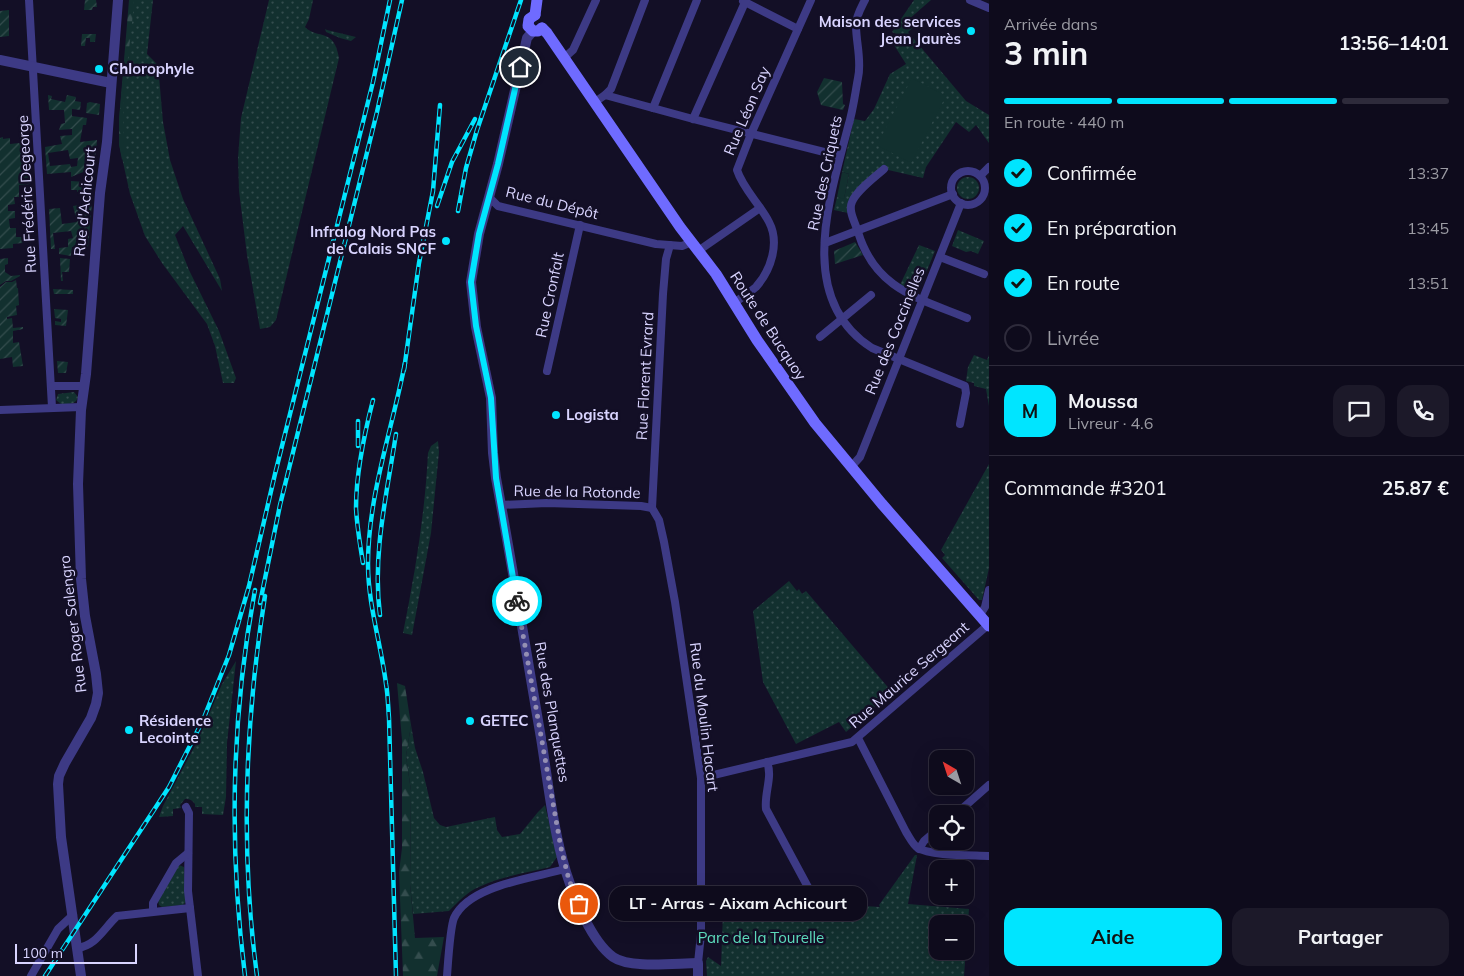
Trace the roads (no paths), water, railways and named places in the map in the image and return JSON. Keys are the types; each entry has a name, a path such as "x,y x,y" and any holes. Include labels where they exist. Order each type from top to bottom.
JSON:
{"main road":[{"path":"537,0 535,15 530,17 527,23 529,28 537,29"},
{"name":"Route de Bucquoy","path":"537,29 564,58 695,247 716,274 757,340 815,423 989,626"}],"street":[{"name":"Rue Frédéric Degeorge","path":"29,0 52,407"},
{"name":"Rue d'Achicourt","path":"81,407 118,0"},
{"path":"564,58 574,50 596,0"},
{"path":"595,102 610,89 645,0"},
{"path":"653,108 697,0"},
{"name":"Rue Léon Say","path":"734,303 757,285 770,264 774,232 770,222 740,179 737,170 751,134 811,0"},
{"name":"Rue des Criquets","path":"865,0 856,24 860,72 828,208 825,272 829,290 833,302 843,319 861,341 872,348 965,386 966,393 960,424"},
{"path":"970,0 989,8"},
{"path":"693,119 744,1 798,29"},
{"name":"Rue du Dépôt","path":"537,29 527,38 489,197 498,206 656,244 695,247"},
{"path":"0,60 111,83"},
{"path":"605,95 840,156"},
{"path":"980,176 989,167"},
{"path":"884,169 852,200 851,211 865,249 873,263 889,282 898,289 967,318"},
{"path":"969,171 980,176 984,184 986,198 971,204 961,203 953,194 952,183 960,173 969,171"},
{"path":"825,243 858,232 953,194"},
{"name":"Rue des Planquettes","path":"489,197 479,234 471,282 476,326 491,398 493,453 501,505 565,869 593,934 608,953 621,961 642,964 698,963"},
{"name":"Rue des Coccinelles","path":"851,467 860,457 961,203"},
{"path":"695,247 760,208"},
{"name":"Rue Cronfalt","path":"547,371 580,225"},
{"name":"Rue Florent Evrard","path":"652,508 663,294 666,260 670,245"},
{"path":"940,257 984,274"},
{"path":"820,337 871,296"},
{"path":"52,386 84,386"},
{"path":"0,410 81,407"},
{"name":"Rue Roger Salengro","path":"81,407 78,509 81,579 85,616 98,688 96,704 91,718 71,751 59,776 58,801 61,837 81,976"},
{"name":"Rue de la Rotonde","path":"501,505 548,503 652,508"},
{"name":"Rue du Moulin Hacart","path":"652,508 659,520 673,594 701,778 701,914 698,963"},
{"path":"980,615 985,607 989,590"},
{"name":"Rue Maurice Sergeant","path":"701,778 852,742 989,626"},
{"path":"858,738 906,832 919,849 935,853 989,856"},
{"path":"767,762 770,776 765,800 766,809 809,889 814,894 819,893"},
{"path":"966,805 989,785"},
{"path":"186,807 189,813 190,908 198,976"},
{"path":"919,849 929,838"},
{"path":"153,911 153,902 176,863 188,853"},
{"path":"447,976 453,921 463,906 473,898 491,890 565,869"},
{"path":"77,948 92,942 116,916 190,908"},
{"path":"31,976 58,929 73,915"},
{"path":"698,963 698,976"}],"railway":[{"path":"45,976 169,787 203,720 229,655 249,586 275,474 373,82 390,0"},
{"path":"260,603 280,505 377,112 402,0"},
{"path":"458,211 466,168 477,130 521,0"},
{"path":"404,370 419,263 433,191 440,105"},
{"path":"437,206 452,162 475,119"},
{"path":"396,976 388,701 384,669 372,609 368,564 369,539 376,488 405,363"},
{"path":"363,563 357,522 356,494 361,454 373,400"},
{"path":"358,421 358,446"},
{"path":"380,615 378,592 379,547 396,434"},
{"path":"245,976 236,880 235,783 241,686 255,590"},
{"path":"257,976 248,881 247,786 253,691 265,596"}],"place":[{"name":"Maison des services Jean Jaurès","path":"971,31"},
{"name":"Chlorophyle","path":"99,69"},
{"name":"Infralog Nord Pas de Calais SNCF","path":"446,241"},
{"name":"Logista","path":"556,415"},
{"name":"GETEC","path":"470,721"},
{"name":"Résidence Lecointe","path":"129,730"},
{"name":"LT - Arras - Aixam Achicourt","path":"579,904"}],"park label":[{"name":"Parc de la Tourelle","path":"761,938"}]}
